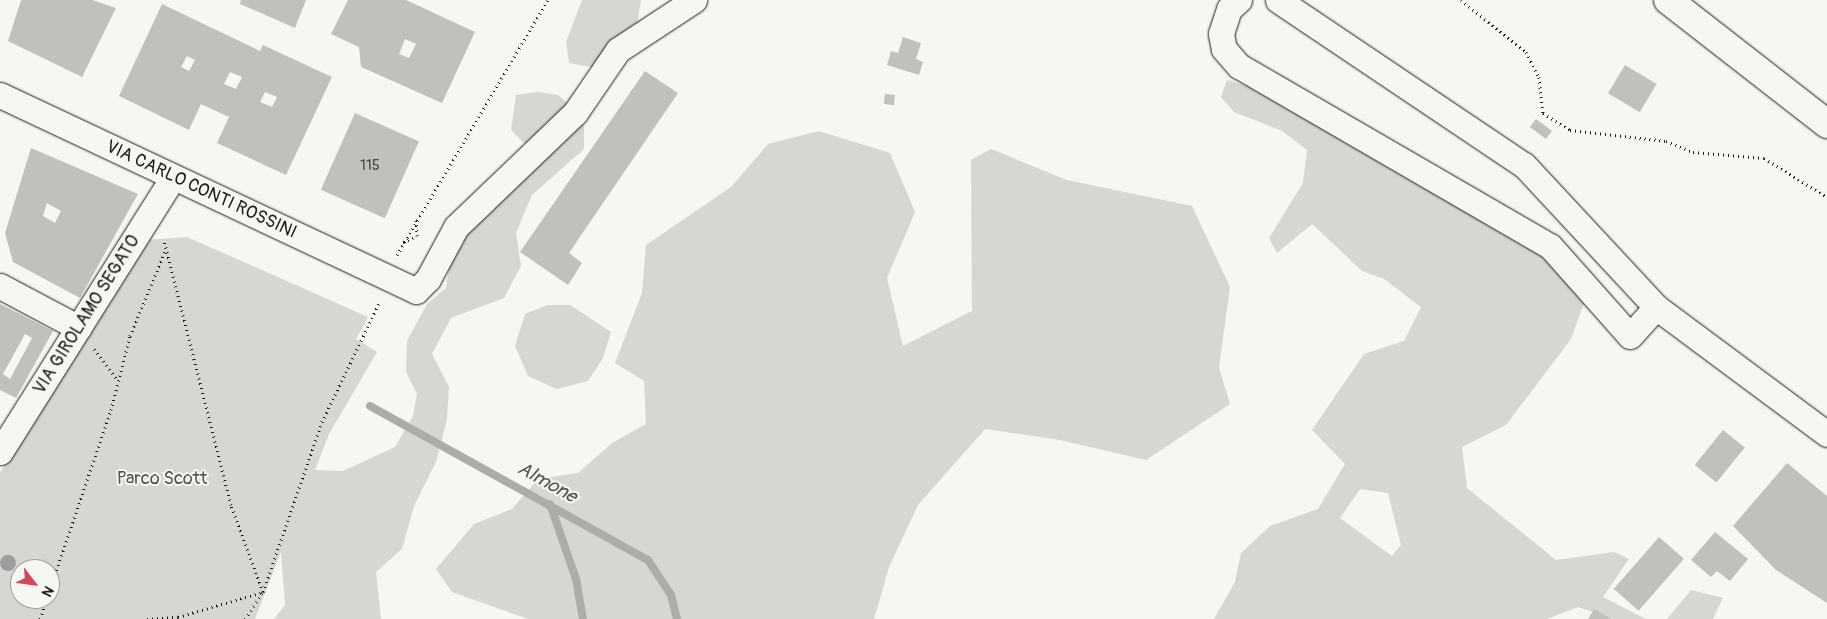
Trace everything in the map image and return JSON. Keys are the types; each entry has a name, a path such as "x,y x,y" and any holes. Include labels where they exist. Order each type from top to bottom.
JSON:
{"main road":[{"path":"1668,0 1827,124"}],"street":[{"name":"VIA CARLO CONTI ROSSINI","path":"0,95 416,291 422,287 456,228 576,113 618,50 694,0"},
{"path":"1239,0 1229,9 1221,34 1224,49 1239,66 1550,246 1630,336 1656,307"},
{"path":"1278,0 1524,166 1656,307 1827,434"},
{"name":"VIA GIROLAMO SEGATO","path":"0,452 173,177"},
{"path":"0,286 79,328"}],"path":[{"path":"409,230 548,0"},
{"path":"1461,0 1526,52 1539,77 1543,113 1570,130 1666,141 1693,152 1764,158 1827,197"},
{"path":"402,243 417,236 416,219"},
{"path":"163,235 232,505 263,592"},
{"path":"60,559 117,380 166,249"},
{"path":"79,328 117,380"},
{"path":"244,619 263,592 322,422 361,342"},
{"path":"147,619 178,617 263,592"}],"green space":[{"path":"582,0 641,0 637,25 601,69 569,63 566,42"},
{"path":"1227,80 1247,86 1533,249 1587,295 1571,339 1506,425 1462,447 1467,488 1556,560 1614,552 1629,559 1603,597 1646,619 1614,619 1578,607 1547,619 1214,619 1235,582 1241,553 1270,526 1318,509 1345,464 1312,430 1364,354 1404,341 1421,307 1384,279 1362,271 1312,224 1277,253 1269,238 1303,183 1307,150 1282,131 1234,112 1221,97","holes":["1360,489 1388,493 1401,545 1392,556 1340,518"]},
{"name":"Parco Scott","path":"538,92 558,95 584,117 584,149 532,195 516,233 521,266 504,298 451,318 432,354 449,387 447,419 436,462 414,506 402,549 376,572 381,619 274,619 285,605 281,552 255,619 0,619 0,473 147,240 187,237 368,317 356,339 377,352 329,434 315,470 343,471 395,447 413,416 417,394 406,372 407,341 427,304 446,288 454,231 531,150 511,130 516,95"},
{"path":"819,131 890,153 915,212 887,278 903,346 972,311 971,160 991,149 1067,180 1192,206 1230,287 1219,368 1230,404 1146,460 1060,440 985,429 918,505 889,567 874,619 528,619 452,592 436,569 474,524 512,509 538,479 578,473 612,443 646,424 644,381 615,363 642,293 646,245 731,187 768,144"},
{"path":"547,305 570,305 611,332 603,358 588,381 557,389 528,376 515,346 525,314"},
{"path":"1691,590 1723,598 1713,619 1667,619"}],"building":[{"path":"21,0 92,0 116,8 82,77 8,41"},
{"path":"241,0 306,0 295,28 240,4"},
{"path":"348,0 406,0 475,32 442,103 361,67 359,47 331,34","holes":["405,39 416,44 409,58 399,54"]},
{"path":"162,4 260,51 263,45 332,77 286,175 217,143 229,117 201,104 189,130 119,96","holes":["187,56 195,60 189,71 181,67","230,72 242,77 236,89 224,84","265,92 277,97 272,107 260,102"]},
{"path":"903,37 921,43 916,59 923,62 919,75 887,65 891,51 898,53"},
{"path":"1625,65 1657,84 1640,112 1608,93"},
{"path":"645,71 678,93 569,253 582,263 568,285 520,252"},
{"path":"885,94 895,95 894,105 884,104"},
{"path":"355,113 419,141 385,218 321,190"},
{"path":"1536,119 1552,131 1546,139 1530,127"},
{"path":"31,148 138,194 80,298 13,262 5,233","holes":["47,203 61,211 55,223 43,216"]},
{"path":"0,304 53,331 16,398 0,390","holes":["25,334 32,338 10,379 3,374"]},
{"path":"1723,430 1745,448 1716,483 1695,465"},
{"path":"1787,463 1827,496 1827,603 1776,570 1733,526"},
{"path":"1715,532 1748,559 1730,581 1717,571 1711,577 1691,560"},
{"path":"1659,537 1684,559 1639,611 1614,589"},
{"path":"1594,609 1612,619 1588,619"}],"waterway":[{"name":"Almone","path":"370,406 648,560 671,595 677,619"},
{"path":"550,504 576,579 583,619"}]}
